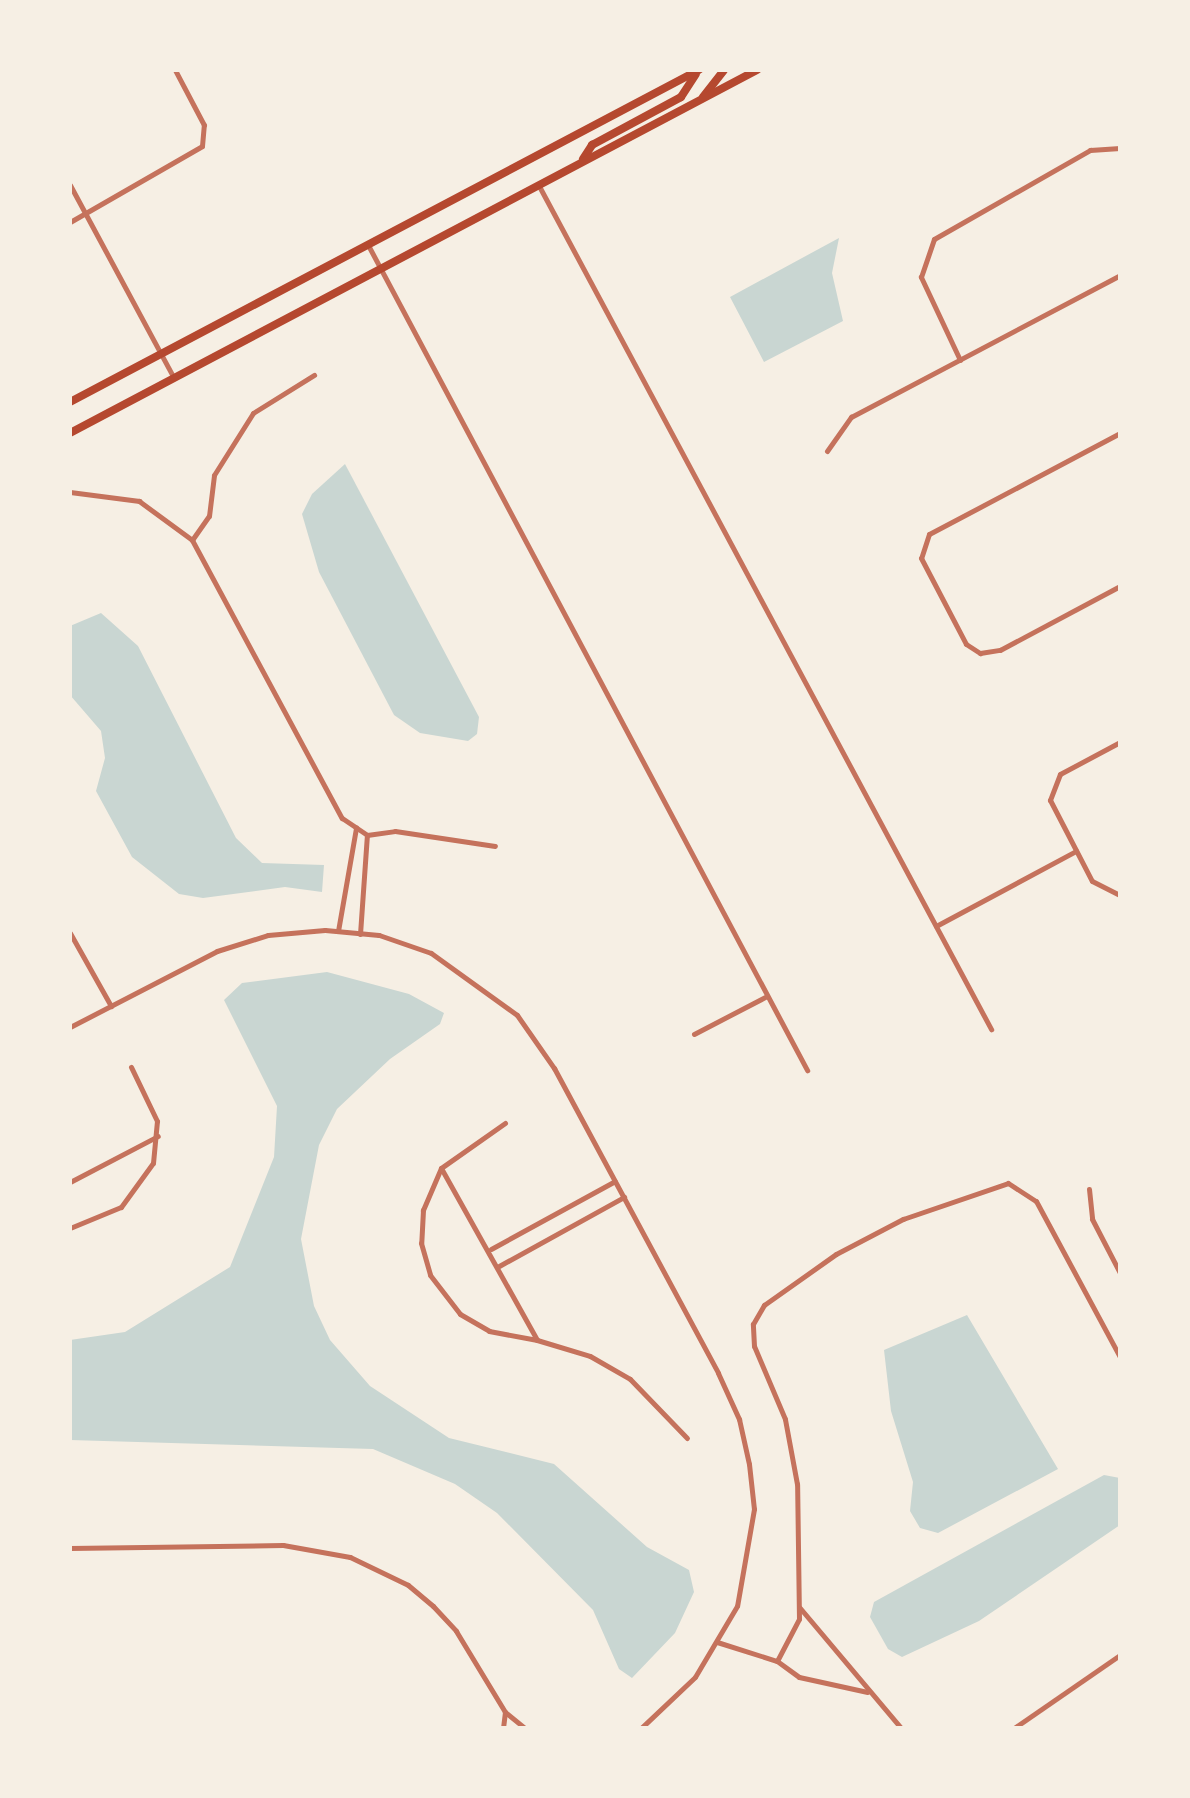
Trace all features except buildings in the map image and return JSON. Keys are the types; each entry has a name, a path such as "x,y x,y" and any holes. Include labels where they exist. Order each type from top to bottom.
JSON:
{"main road":[{"path":"581,163 592,145 681,97 697,70"},
{"path":"70,402 697,70"},
{"path":"702,99 724,70"},
{"path":"70,433 757,70"}],"street":[{"path":"70,222 202,146 204,125 175,70"},
{"path":"960,360 921,277 934,239 1090,150 1120,148"},
{"path":"539,185 991,1029"},
{"path":"70,186 174,378"},
{"path":"368,245 807,1070"},
{"path":"827,451 851,417 1120,275"},
{"path":"192,540 209,516 214,475 253,413 314,376"},
{"path":"1120,433 930,534 922,558 966,644 992,653 1120,586"},
{"path":"70,492 139,501 192,540 342,818 367,836 394,831 495,846"},
{"path":"1120,742 1060,774 1051,789 1053,808 1097,887 1120,894"},
{"path":"338,931 356,828"},
{"path":"360,934 367,836"},
{"path":"936,926 1076,851"},
{"path":"70,1027 217,951 268,935 338,931 431,953 482,984 517,1015 554,1068 725,1388 749,1464 754,1509 737,1606 695,1677 640,1728"},
{"path":"70,932 111,1006"},
{"path":"694,1034 768,996"},
{"path":"70,1228 108,1216 133,1196 153,1163 158,1136 152,1106 131,1067"},
{"path":"505,1123 469,1142 442,1168 421,1226 424,1259 438,1290 474,1324 537,1340 620,1372 687,1438"},
{"path":"70,1182 158,1136"},
{"path":"442,1168 500,1266 537,1340"},
{"path":"490,1250 616,1181"},
{"path":"777,1661 797,1631 799,1606 793,1451 752,1337 758,1312 771,1300 903,1218 1008,1183 1036,1201 1120,1357"},
{"path":"1089,1189 1092,1220 1120,1272"},
{"path":"500,1266 624,1197"},
{"path":"70,1548 283,1545 350,1557 408,1585 432,1606 456,1631 504,1712 525,1728"},
{"path":"799,1606 900,1728"},
{"path":"717,1642 777,1661 799,1677 867,1692"},
{"path":"1014,1728 1120,1655"},
{"path":"503,1728 504,1712"}],"shaded area":[{"path":"839,238 832,273 843,321 764,362 730,297"},
{"path":"345,464 479,717 477,734 468,741 420,733 394,715 319,572 302,514 312,494"},
{"path":"101,613 138,646 236,838 262,863 324,865 322,892 285,887 203,898 179,894 132,857 96,791 105,758 101,731 70,695 70,626"},
{"path":"327,972 409,994 444,1013 440,1024 390,1059 337,1109 319,1145 301,1239 314,1306 330,1340 370,1386 449,1438 554,1464 647,1547 689,1570 694,1592 675,1633 632,1678 619,1669 593,1610 497,1513 455,1484 373,1449 70,1440 70,1340 125,1332 230,1267 274,1157 277,1106 224,1000 242,983"},
{"path":"967,1315 1058,1469 938,1533 920,1528 910,1511 913,1482 891,1411 884,1350"},
{"path":"1104,1475 1120,1478 1120,1525 979,1621 902,1657 888,1649 870,1617 874,1602"}]}
